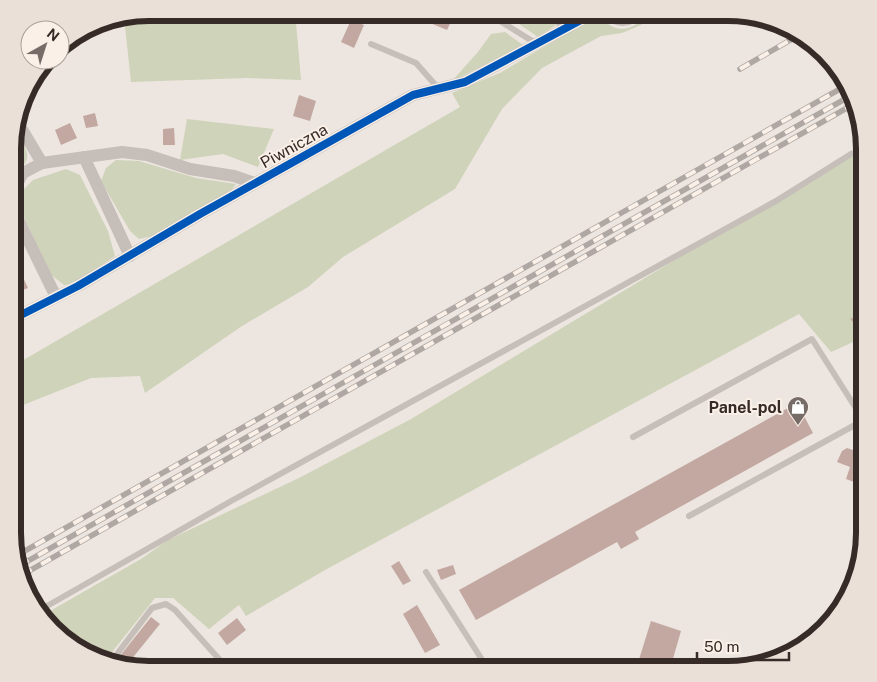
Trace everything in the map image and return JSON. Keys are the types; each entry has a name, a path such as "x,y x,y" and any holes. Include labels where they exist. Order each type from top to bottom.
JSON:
{"street":[{"path":"562,22 566,28"},
{"name":"Piwniczna","path":"21,315 130,256 254,183 413,95 465,82 577,22"},
{"path":"22,130 42,163"},
{"path":"21,178 24,174 42,163 122,152 147,154 190,168 234,176 254,183"},
{"path":"84,157 130,256"},
{"path":"21,226 56,297"}],"lane":[{"path":"502,22 537,44"},
{"path":"616,22 622,24 630,22"},
{"path":"371,44 416,63 439,89"},
{"path":"45,607 233,500 776,201 851,154"},
{"path":"633,437 812,339 855,407"},
{"path":"689,516 855,426"},
{"path":"426,572 483,661"},
{"path":"116,656 152,608 166,604 185,620 220,660"}],"green space":[{"path":"141,22 296,22 301,80 247,78 131,82 125,24"},
{"path":"516,22 554,22 556,25 538,37"},
{"path":"586,22 605,22 619,29 636,25 639,22 645,22 622,33 601,36 542,68 502,109 455,189 343,257 308,287 242,326 145,393 140,376 91,378 22,406 22,361 460,107 452,93 500,73"},
{"path":"505,32 523,45 451,82 478,52 491,34"},
{"path":"187,119 274,129 258,167 223,154 180,160"},
{"path":"21,142 27,154 25,164 21,169"},
{"path":"856,148 856,341 831,352 799,314 325,570 246,616 239,605 209,629 173,598 155,598 110,655 85,644 65,629 49,612 141,559 168,540 299,478 411,419 761,208"},
{"path":"116,160 139,161 196,178 236,184 231,190 157,235 139,239 130,231 101,181 106,168"},
{"path":"66,169 80,175 108,231 115,256 73,284 64,285 50,274 21,211 22,191 33,180"}],"building":[{"path":"350,22 364,25 354,48 341,42"},
{"path":"428,22 451,22 447,30"},
{"path":"299,95 316,101 310,121 293,116"},
{"path":"95,113 98,126 86,128 83,116"},
{"path":"70,123 77,138 61,145 55,130"},
{"path":"174,128 175,145 163,145 163,129"},
{"path":"21,274 28,288 21,291"},
{"path":"856,310 856,322 854,323 850,319 855,317 853,311"},
{"path":"797,403 813,433 635,532 639,539 621,549 617,542 476,620 459,590"},
{"path":"847,448 855,451 854,482 846,479 850,467 837,462 842,451"},
{"path":"399,561 411,581 403,585 391,566"},
{"path":"453,565 456,574 441,580 437,570"},
{"path":"417,605 440,645 425,653 403,614"},
{"path":"151,617 160,624 132,659 119,657"},
{"path":"237,618 246,630 227,645 218,633"},
{"path":"651,621 681,631 672,661 639,661"}],"railway":[{"path":"740,69 793,39"},
{"path":"23,552 841,89"},
{"path":"25,563 845,99"},
{"path":"28,572 849,107"}],"cycle path":[{"path":"21,315 78,286 200,214 413,95 465,82 577,22"}],"place":[{"name":"Panel-pol","path":"798,426"}]}
